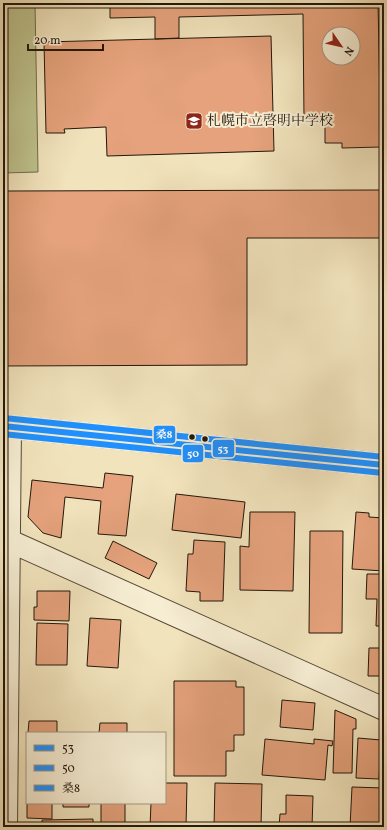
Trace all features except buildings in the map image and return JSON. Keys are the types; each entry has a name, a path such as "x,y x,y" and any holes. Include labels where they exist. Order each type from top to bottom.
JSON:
{"main road":[{"path":"6,427 384,465"}],"street":[{"path":"6,427 6,827"},
{"path":"6,540 384,709"}],"green space":[{"path":"3,3 35,3 38,172 3,173"}],"transit line":[{"name":"桑8","path":"4,418 384,457"},
{"name":"53","path":"3,426 384,465"},
{"name":"50","path":"3,434 383,473"}],"place":[{"name":"札幌市立啓明中学校","path":"194,121"}]}
